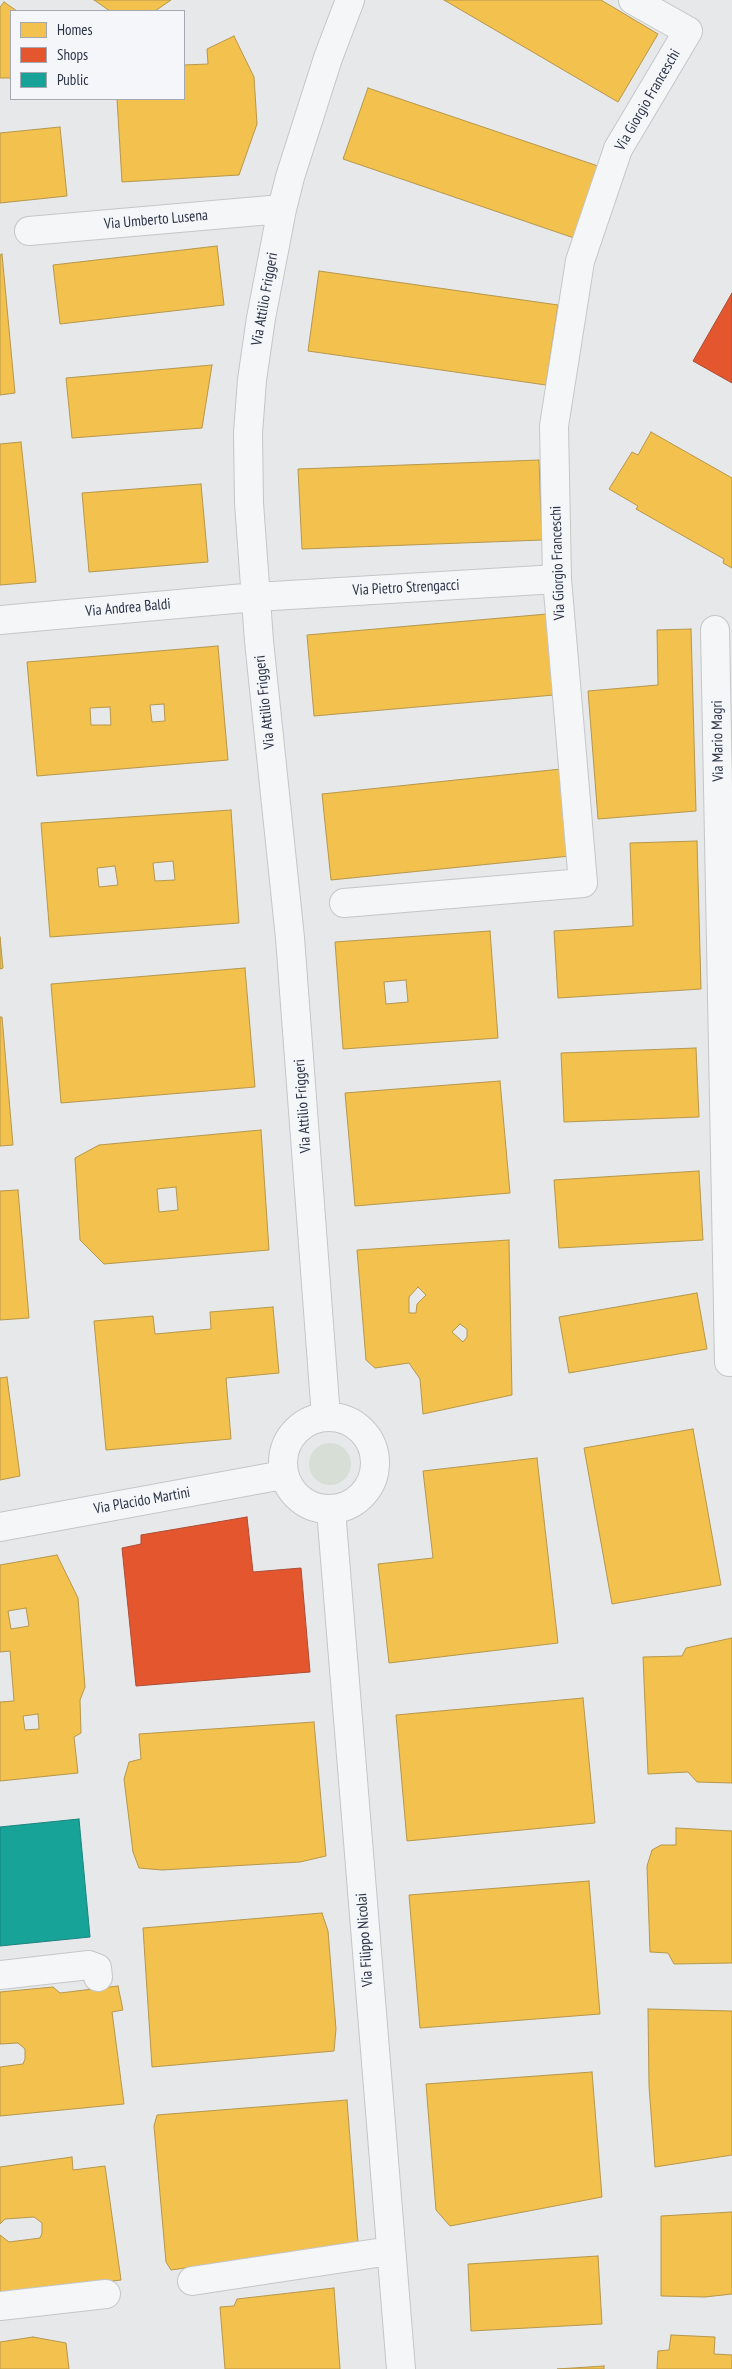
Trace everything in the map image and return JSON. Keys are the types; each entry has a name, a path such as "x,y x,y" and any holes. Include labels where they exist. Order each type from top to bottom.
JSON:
{"street":[{"name":"Via Giorgio Franceschi","path":"344,903 583,884 557,579 554,426 580,261 618,149 688,31 633,0"},
{"name":"Via Attilio Friggeri","path":"326,1417 290,938 256,597 249,503 248,433 252,380 261,318 282,209 345,2"},
{"name":"Via Umberto Lusena","path":"29,231 282,209"},
{"name":"Via Pietro Strengacci","path":"256,597 557,579"},
{"name":"Via Andrea Baldi","path":"0,620 256,597"},
{"name":"Via Mario Magri","path":"715,630 727,939 729,1362"},
{"path":"326,1417 340,1418 359,1428 371,1442 376,1459 375,1474 369,1488 359,1500 346,1507 331,1510 315,1508 301,1501 290,1489 283,1474 282,1458 287,1443 296,1430 310,1421 326,1417"},
{"name":"Via Placido Martini","path":"0,1527 283,1474"},
{"name":"Via Filippo Nicolai","path":"331,1510 401,2369"},
{"path":"0,1976 89,1965 97,1968 98,1977"},
{"path":"192,2281 390,2251"},
{"path":"0,2306 106,2294"}],"shaded area":[{"path":"326,1443 334,1443 345,1449 351,1464 345,1479 334,1485 326,1485 315,1479 309,1468 309,1460 315,1449"}],"building: Homes":[{"path":"94,0 171,0 156,10 109,10"},
{"path":"444,0 601,0 658,34 618,102"},
{"path":"4,2 16,10 10,10 10,78 0,78 0,7"},
{"path":"234,36 254,77 257,124 239,175 122,182 117,100 185,100 185,65 208,64 207,49"},
{"path":"368,88 598,166 574,238 343,159"},
{"path":"60,127 67,196 0,203 0,133"},
{"path":"217,246 224,305 60,324 53,265"},
{"path":"2,254 15,393 0,395 0,255"},
{"path":"319,271 558,305 546,385 308,351"},
{"path":"212,365 202,428 72,438 66,378"},
{"path":"651,432 732,478 732,568 723,563 724,559 636,509 638,506 609,489 632,452 638,455"},
{"path":"21,442 36,582 0,585 0,444"},
{"path":"539,460 542,540 302,549 298,469"},
{"path":"201,484 208,562 89,572 82,493"},
{"path":"547,614 554,695 314,716 307,635"},
{"path":"691,629 696,811 598,819 588,691 658,685 657,630"},
{"path":"218,646 228,760 37,776 27,662","holes":["164,704 165,721 152,722 150,705","110,707 111,725 91,725 90,708"]},
{"path":"561,769 570,856 331,880 322,794"},
{"path":"231,810 239,923 50,937 41,823","holes":["173,861 175,880 155,881 153,863","115,866 118,885 99,887 97,868"]},
{"path":"697,841 701,989 558,998 554,931 633,926 630,843"},
{"path":"490,931 498,1038 343,1049 335,942","holes":["406,980 408,1002 386,1004 384,982"]},
{"path":"0,937 3,968 0,969"},
{"path":"245,968 255,1087 61,1103 51,984"},
{"path":"0,1017 2,1017 13,1145 0,1146"},
{"path":"696,1048 699,1117 564,1122 561,1053"},
{"path":"500,1081 510,1193 355,1206 345,1093"},
{"path":"261,1130 269,1250 104,1264 80,1240 75,1158 99,1145","holes":["176,1187 178,1210 159,1212 157,1189"]},
{"path":"699,1171 703,1240 559,1248 554,1180"},
{"path":"18,1190 29,1318 0,1320 0,1191"},
{"path":"509,1240 512,1395 423,1414 420,1379 409,1363 375,1368 366,1360 357,1250","holes":["418,1287 426,1295 417,1304 416,1313 409,1313 409,1297","460,1324 467,1329 467,1337 463,1342 452,1332"]},
{"path":"697,1293 707,1349 569,1373 559,1317"},
{"path":"273,1307 279,1373 226,1378 231,1439 106,1450 94,1321 153,1316 155,1334 211,1329 210,1312"},
{"path":"7,1377 20,1476 0,1480 0,1378"},
{"path":"693,1429 721,1585 612,1604 584,1448"},
{"path":"537,1458 558,1643 389,1663 378,1564 433,1558 423,1471"},
{"path":"57,1555 78,1598 85,1687 80,1700 81,1733 74,1737 78,1773 0,1781 0,1702 14,1701 10,1651 0,1652 0,1565","holes":["26,1608 29,1626 11,1629 8,1611","38,1714 39,1729 25,1730 23,1716"]},
{"path":"732,1638 732,1783 697,1782 688,1772 648,1774 643,1657 682,1656 686,1648"},
{"path":"583,1698 595,1823 407,1841 396,1715"},
{"path":"314,1722 326,1856 300,1862 162,1870 139,1868 133,1852 124,1779 129,1762 141,1759 139,1734"},
{"path":"676,1828 732,1831 732,1963 674,1964 668,1953 650,1952 647,1866 652,1850 661,1845 676,1845"},
{"path":"589,1881 600,2014 420,2028 409,1895"},
{"path":"322,1913 328,1931 336,2029 334,2051 152,2067 143,1928"},
{"path":"118,1986 123,2010 112,2012 124,2104 0,2116 0,2067 23,2064 25,2049 18,2043 0,2044 0,1992 53,1987 60,1993"},
{"path":"648,2009 732,2011 732,2155 655,2167 649,2086"},
{"path":"592,2072 602,2197 450,2226 436,2210 426,2084"},
{"path":"347,2100 358,2243 171,2270 166,2262 154,2126 157,2115"},
{"path":"72,2157 73,2170 105,2166 121,2280 0,2294 0,2235 9,2242 40,2238 42,2223 34,2217 5,2219 0,2224 0,2167"},
{"path":"732,2212 732,2294 705,2297 661,2296 661,2216"},
{"path":"598,2256 602,2324 471,2331 468,2264"},
{"path":"334,2288 340,2369 225,2369 220,2307 234,2306 237,2299"},
{"path":"671,2335 715,2337 714,2354 732,2355 732,2369 657,2369 658,2351 669,2350"},
{"path":"33,2337 66,2343 69,2369 0,2369 0,2342"},
{"path":"604,2366 604,2369 557,2369"}],"building: Shops":[{"path":"732,293 732,383 693,361"},
{"path":"247,1517 253,1572 301,1568 310,1672 136,1686 122,1548 141,1544 141,1535"}],"building: Public":[{"path":"79,1819 90,1937 0,1946 0,1827"}]}
